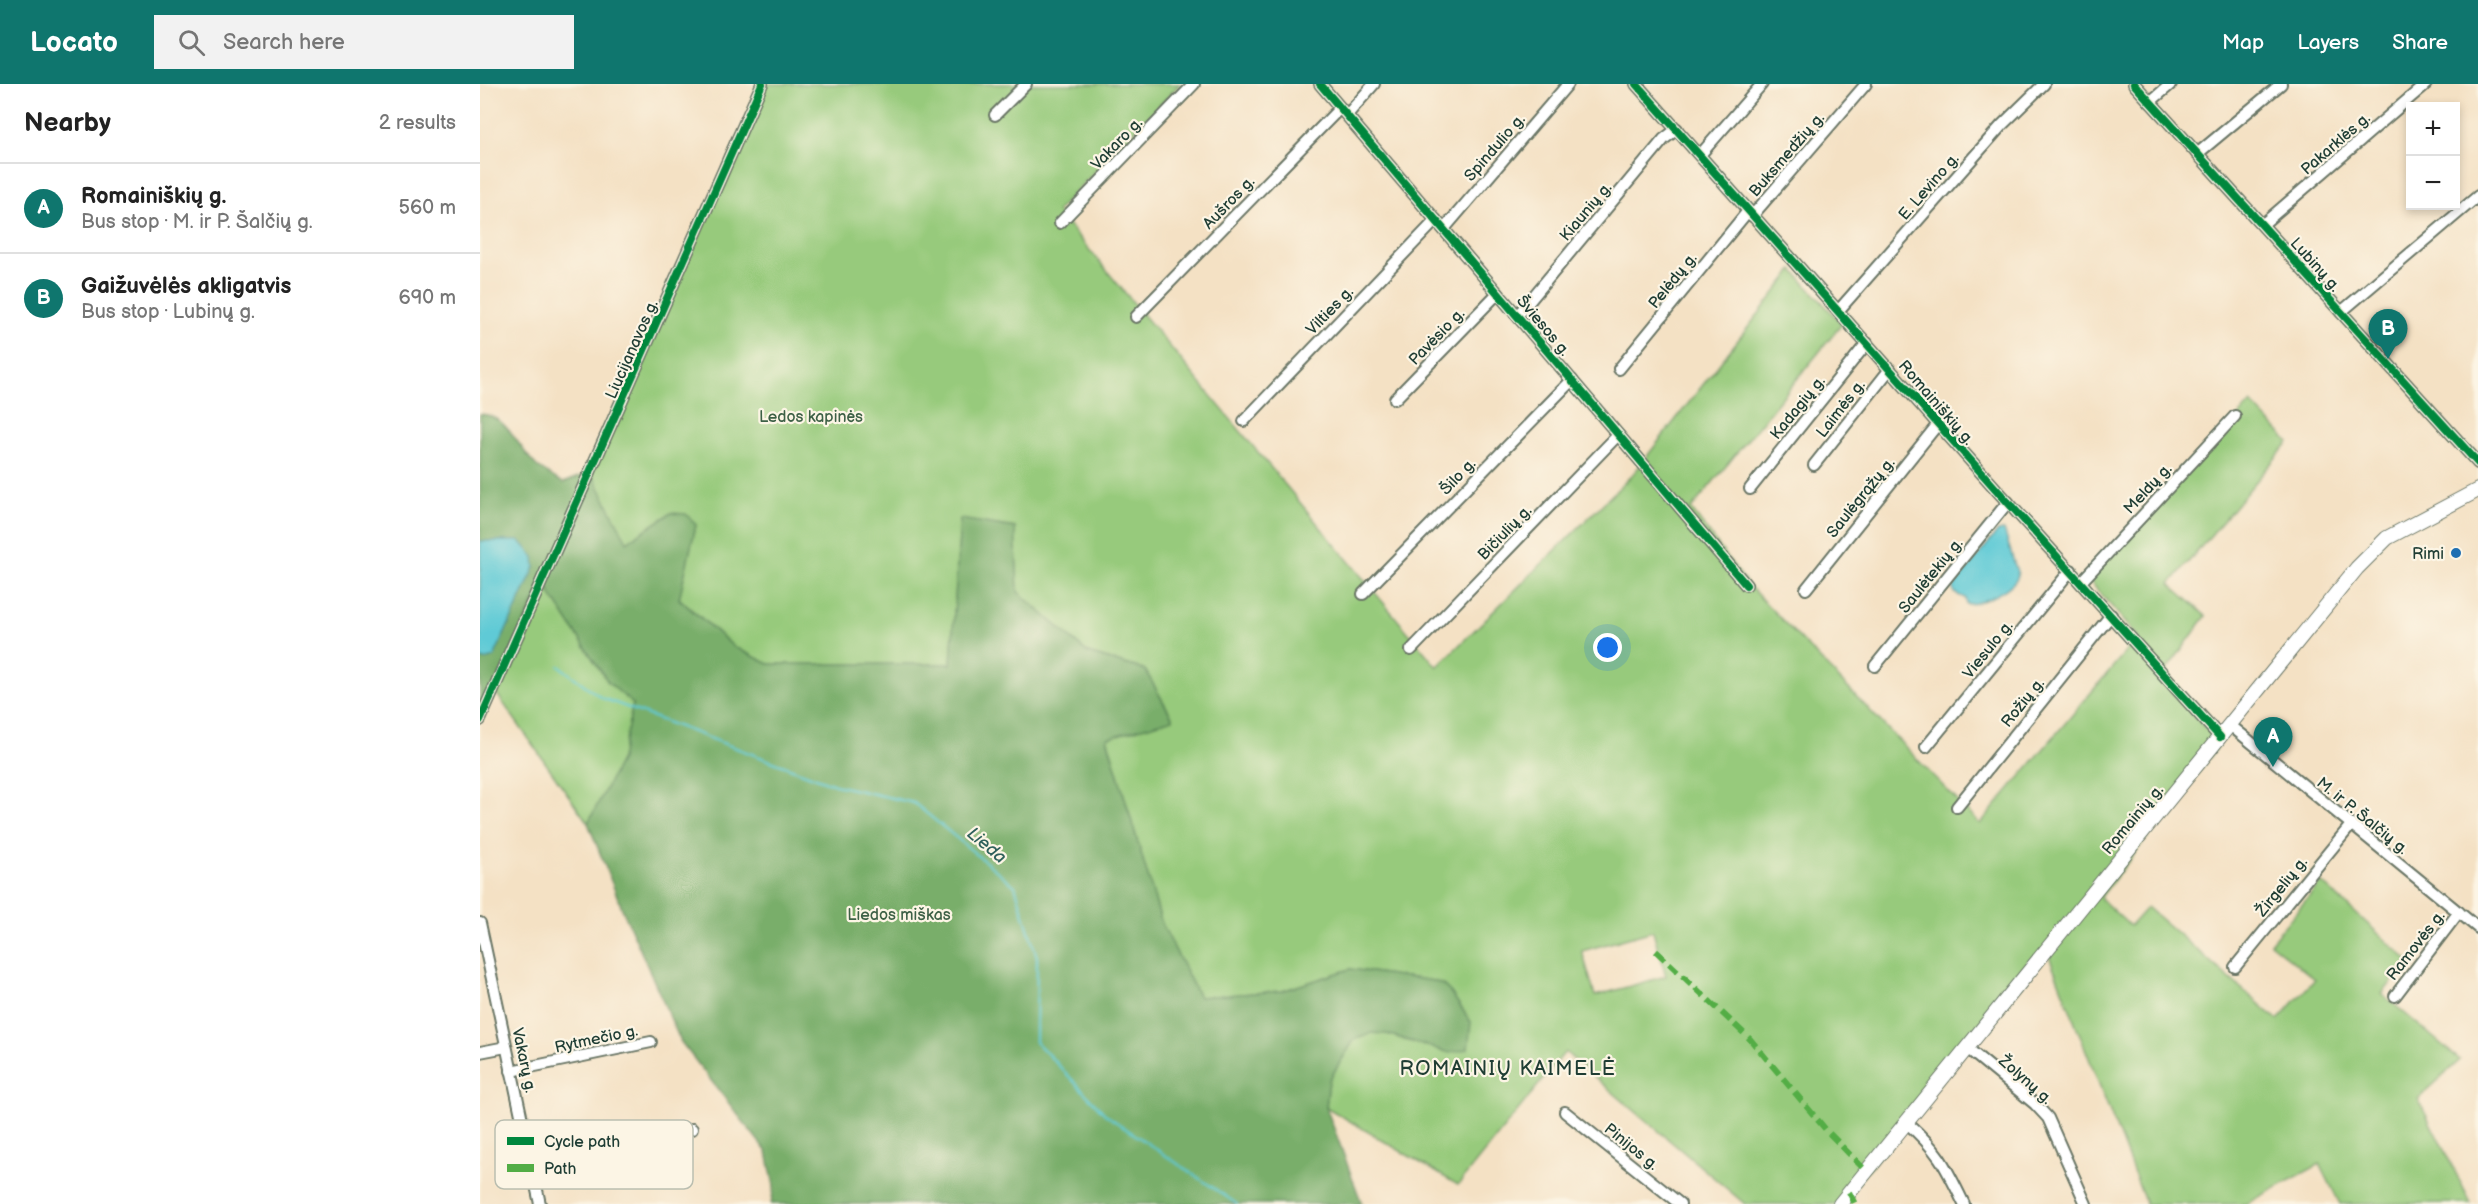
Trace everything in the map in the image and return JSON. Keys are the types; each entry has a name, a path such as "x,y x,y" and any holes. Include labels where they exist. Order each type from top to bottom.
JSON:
{"main road":[{"name":"Romainių g.","path":"1840,1204 1852,1198 1906,1122 2378,546 2407,526 2478,490"}],"street":[{"name":"Liucijanavos g.","path":"480,720 762,84"},
{"path":"995,115 1026,84"},
{"name":"Vakaro g.","path":"1060,223 1194,84"},
{"name":"Šviesos g.","path":"1320,84 1746,585"},
{"name":"Aušros g.","path":"1136,317 1374,84"},
{"name":"Spindulio g.","path":"1444,230 1568,84"},
{"name":"Romainiškių g.","path":"1636,84 1938,424 2220,736"},
{"path":"1700,155 1762,84"},
{"name":"Buksmedžių g.","path":"1750,214 1866,84"},
{"name":"E. Levino g.","path":"1838,311 2002,125 2044,84"},
{"name":"Lubinų g.","path":"2134,84 2478,463"},
{"path":"2150,102 2171,84"},
{"path":"2197,154 2281,84"},
{"name":"Pakarklės g.","path":"2263,224 2426,84"},
{"name":"Kiaunių g.","path":"1518,315 1664,139 1677,129"},
{"path":"2341,312 2478,196"},
{"name":"Pelėdų g.","path":"1619,369 1750,214"},
{"name":"Vilties g.","path":"1244,421 1436,220"},
{"name":"Pavėsio g.","path":"1395,399 1498,293"},
{"name":"Kadagių g.","path":"1750,489 1867,343"},
{"name":"Laimės g.","path":"1814,465 1890,369"},
{"name":"Šilo g.","path":"1363,594 1572,380"},
{"name":"Meldų g.","path":"2081,582 2235,416"},
{"name":"Saulėgrąžų g.","path":"1806,589 1938,424"},
{"name":"Bičiulių g.","path":"1411,650 1618,435"},
{"name":"Saulėtekių g.","path":"1875,666 2008,502"},
{"name":"Viesulo g.","path":"1926,747 2071,570"},
{"name":"Rožių g.","path":"1957,807 2110,615"},
{"name":"M. ir P. Šalčių g.","path":"2230,725 2478,928"},
{"name":"Žirgelių g.","path":"2235,967 2351,825"},
{"name":"Ramovės g.","path":"2395,996 2459,912"},
{"name":"Vakarų g.","path":"480,923 485,968 522,1120"},
{"name":"Rytmečio g.","path":"511,1071 651,1042"},
{"path":"480,1052 506,1047"},
{"name":"Žolynų g.","path":"1967,1048 2036,1104 2048,1118 2085,1204"},
{"name":"Pinijos g.","path":"1564,1112 1680,1204"},
{"path":"1906,1122 1932,1145 1944,1162 1964,1204"},
{"name":"Vakarų g.","path":"537,1189 540,1204"}],"green space":[{"name":"Ledos kapinės","path":"762,84 1180,84 1057,211 1437,667 1633,474 1793,270 1842,324 1691,509 1748,585 1980,824 2138,637 2087,578 2251,403 2289,442 2170,584 2206,616 2160,679 2220,744 2100,898 2130,926 2147,907 2278,1020 2315,979 2270,943 2321,882 2409,961 2382,994 2460,1060 2418,1099 2471,1203 2340,1204 2320,1164 2246,1204 2146,1204 2047,951 1840,1204 1745,1204 1565,1052 1458,1185 1326,1107 1329,1080 1354,1040 1372,1033 1387,1034 1424,1046 1471,1022 1443,985 1433,981 1350,969 1282,991 1199,997 1162,924 1107,737 1173,718 1145,670 1088,653 1018,592 1015,528 960,519 951,664 769,664 734,647 679,598 696,525 671,513 627,542 591,472","holes":["1653,931 1666,976 1595,996 1582,951"]},
{"name":"Liedos miškas","path":"480,414 499,420 538,467 563,483 591,472 627,542 671,513 686,514 696,525 679,599 734,647 769,664 951,664 960,519 1015,528 1018,592 1088,653 1145,670 1173,719 1107,738 1162,924 1199,997 1282,991 1350,969 1434,981 1443,985 1451,993 1471,1022 1468,1049 1450,1053 1387,1034 1372,1033 1354,1040 1329,1080 1326,1107 1362,1204 771,1204 774,1186 767,1152 681,1042 623,911 588,823 621,759 633,704 608,682 551,595 544,579 480,720 480,658 484,660 494,657 535,567 520,541 480,541"},
{"path":"544,578 551,595 608,682 633,704 621,759 588,823 494,690"}],"water":[{"path":"2004,530 2018,575 2003,591 1979,602 1966,604 1965,598 1954,593 1953,587 1998,531"},
{"path":"480,541 520,541 534,557 535,567 494,657 484,660 480,658"}],"waterway":[{"name":"Lieda","path":"559,666 602,698 835,785 914,803 1015,886 1037,957 1036,1042 1106,1115 1237,1204"}],"marked path":[{"path":"1656,951 1750,1039 1827,1131 1866,1171"},
{"path":"1849,1192 1855,1204"}],"cycle path":[{"path":"480,720 762,84"},
{"path":"1320,84 1746,585"},
{"path":"1636,84 2220,737"},
{"path":"2134,84 2478,463"}],"place":[{"name":"Gaižuvėlės akligatvis","path":"2388,359"},
{"name":"Rimi","path":"2456,553"},
{"name":"Romainiškių g.","path":"2273,767"}],"district":[{"name":"ROMAINIŲ KAIMELĖ","path":"1508,1068"}]}
